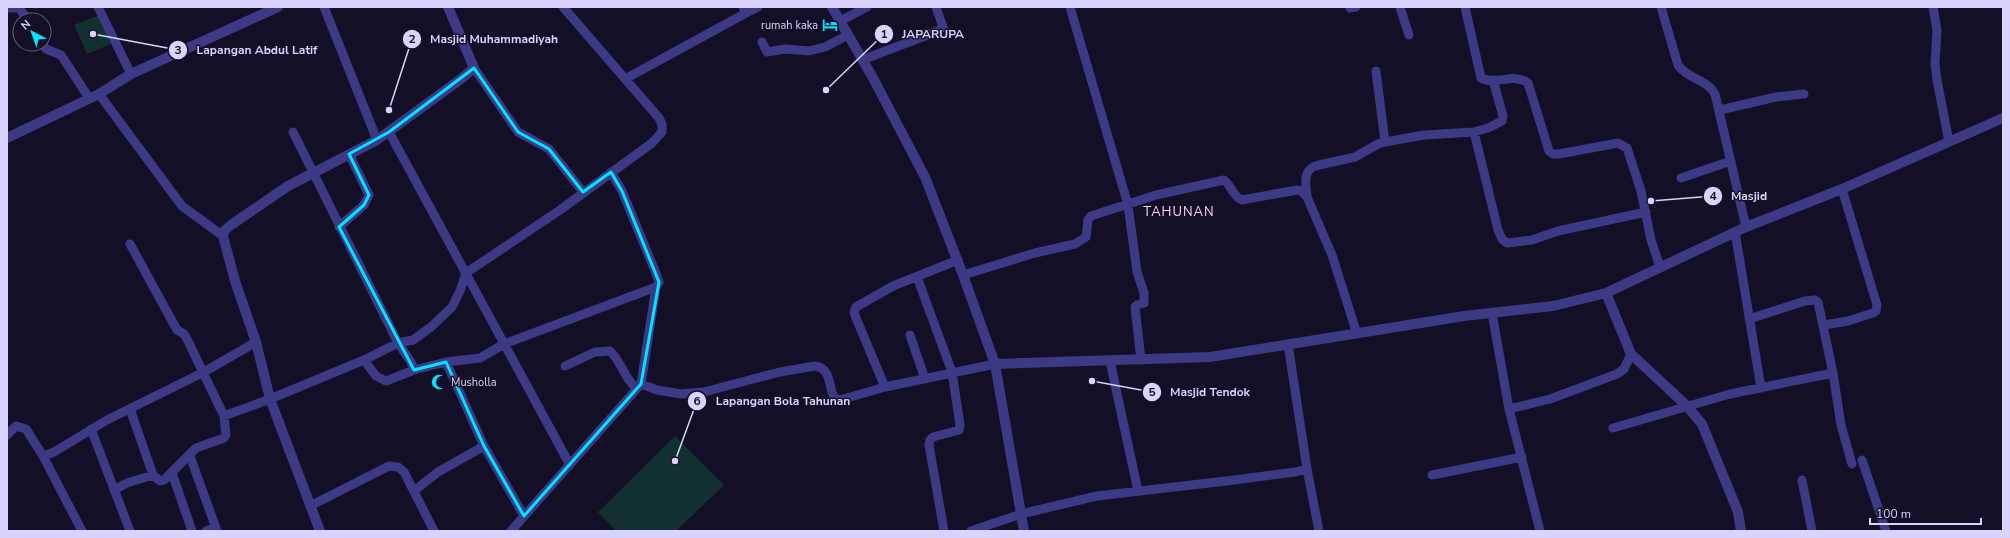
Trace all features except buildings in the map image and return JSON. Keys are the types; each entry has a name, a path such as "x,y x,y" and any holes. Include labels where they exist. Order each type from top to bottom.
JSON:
{"street":[{"path":"98,7 131,74"},
{"path":"7,138 99,94 131,74 278,7"},
{"path":"324,7 377,140"},
{"path":"448,7 474,68 518,132 549,149 583,192"},
{"path":"224,416 270,399 364,360 398,343 413,340 444,315 452,306 460,291 466,273 560,210 652,143 663,128 659,118 563,7"},
{"path":"625,79 745,10 758,7"},
{"path":"832,7 924,177 958,260 995,364 1024,531"},
{"path":"840,21 867,7"},
{"path":"862,60 938,31 943,27 936,7"},
{"path":"1070,7 1128,205 1137,272 1144,292 1144,303 1135,307 1141,360"},
{"path":"1400,7 1409,35"},
{"path":"1465,7 1481,78 1492,80 1517,78 1528,83 1549,151 1553,154 1618,143 1624,145 1630,154 1646,212 1651,240 1660,267"},
{"path":"1661,7 1678,65 1685,72 1713,90 1720,110 1746,226"},
{"path":"1933,7 1937,30 1935,64 1937,80 1950,142"},
{"path":"7,8 19,8 22,12"},
{"path":"762,42 767,52 785,50 809,51 825,47 848,35"},
{"path":"52,51 61,55 89,98"},
{"path":"320,531 270,399 256,342 235,281 223,236 225,230 288,186 377,140 389,132 474,68"},
{"path":"1376,71 1385,142"},
{"path":"1357,334 1332,255 1307,197 1305,176 1309,169 1354,157 1378,144 1385,142 1424,135 1474,132 1488,128 1502,121 1502,110 1492,80"},
{"path":"99,94 182,206 223,236"},
{"path":"1720,110 1776,97 1804,94"},
{"path":"565,366 595,352 610,351 618,360 631,383 639,386 681,394 704,392 780,372 820,366 827,372 832,393 838,400 885,387 995,364 1210,357 1492,313 1553,306 1606,293 1746,226 1842,189 2003,118"},
{"path":"293,132 339,227 398,343 411,362 414,370"},
{"path":"389,132 570,465"},
{"path":"1474,132 1498,230 1502,239 1507,244 1526,241 1558,231 1646,212"},
{"path":"339,227 364,205 369,195 349,154"},
{"path":"1681,178 1731,161"},
{"path":"512,531 639,386 658,282 656,271 622,191 611,172"},
{"path":"963,275 1036,253 1075,244 1086,237 1088,220 1091,216 1177,189 1224,180 1228,183 1234,195 1242,200 1297,190 1301,191 1307,197"},
{"path":"1824,325 1848,321 1873,313 1876,311 1877,305 1842,189"},
{"path":"1735,232 1761,388"},
{"path":"130,244 177,330 184,334 204,372 224,416 226,435 224,438 196,448 190,456 172,473 164,480 160,481 153,475 130,409"},
{"path":"885,387 856,318 854,309 858,304 893,286 958,260"},
{"path":"917,277 952,372 959,430 933,438 930,440 929,445 944,531"},
{"path":"364,360 376,376 386,381 414,370 446,362 480,358 504,344 656,287"},
{"path":"1606,293 1631,354 1697,416 1704,429 1738,512 1741,531"},
{"path":"1749,319 1777,309 1814,300 1818,302 1833,373 1841,425 1852,464"},
{"path":"1492,313 1509,409 1540,531"},
{"path":"910,335 925,379"},
{"path":"43,456 54,452 91,429 204,372 256,342"},
{"path":"1288,344 1307,469 1320,531"},
{"path":"1509,409 1550,399 1617,374 1624,369 1631,354"},
{"path":"1110,361 1138,491"},
{"path":"446,362 484,446 524,516"},
{"path":"1613,428 1687,406 1761,388 1833,373"},
{"path":"7,434 16,426 26,428 43,456 82,531"},
{"path":"91,429 130,531"},
{"path":"414,491 438,472 484,446"},
{"path":"190,456 216,529 206,531"},
{"path":"1432,475 1522,457"},
{"path":"1862,460 1886,531"},
{"path":"310,506 389,466 398,467 404,472 434,531"},
{"path":"971,531 1021,514 1097,496 1295,472 1307,469"},
{"path":"172,473 192,531"},
{"path":"114,490 126,483 153,475"},
{"path":"1802,480 1812,531"}],"highlighted area":[{"path":"474,68 518,132 549,149 583,192 611,172 622,191 659,282 641,384 524,516 484,446 446,362 414,370 339,227 364,205 369,195 349,154 389,132"}],"green space":[{"path":"99,15 111,44 87,54 74,25"},
{"path":"675,436 724,485 676,531 616,531 598,512"}],"place":[{"name":"rumah kaka","path":"830,25"},
{"name":"Lapangan Abdul Latif","path":"93,34"},
{"name":"JAPARUPA","path":"826,90"},
{"name":"Masjid Muhammadiyah","path":"389,110"},
{"name":"Masjid","path":"1651,201"},
{"name":"Masjid Tendok","path":"1092,381"},
{"name":"Musholla","path":"439,382"},
{"name":"Lapangan Bola Tahunan","path":"675,461"}],"district":[{"name":"TAHUNAN","path":"1179,211"}]}
